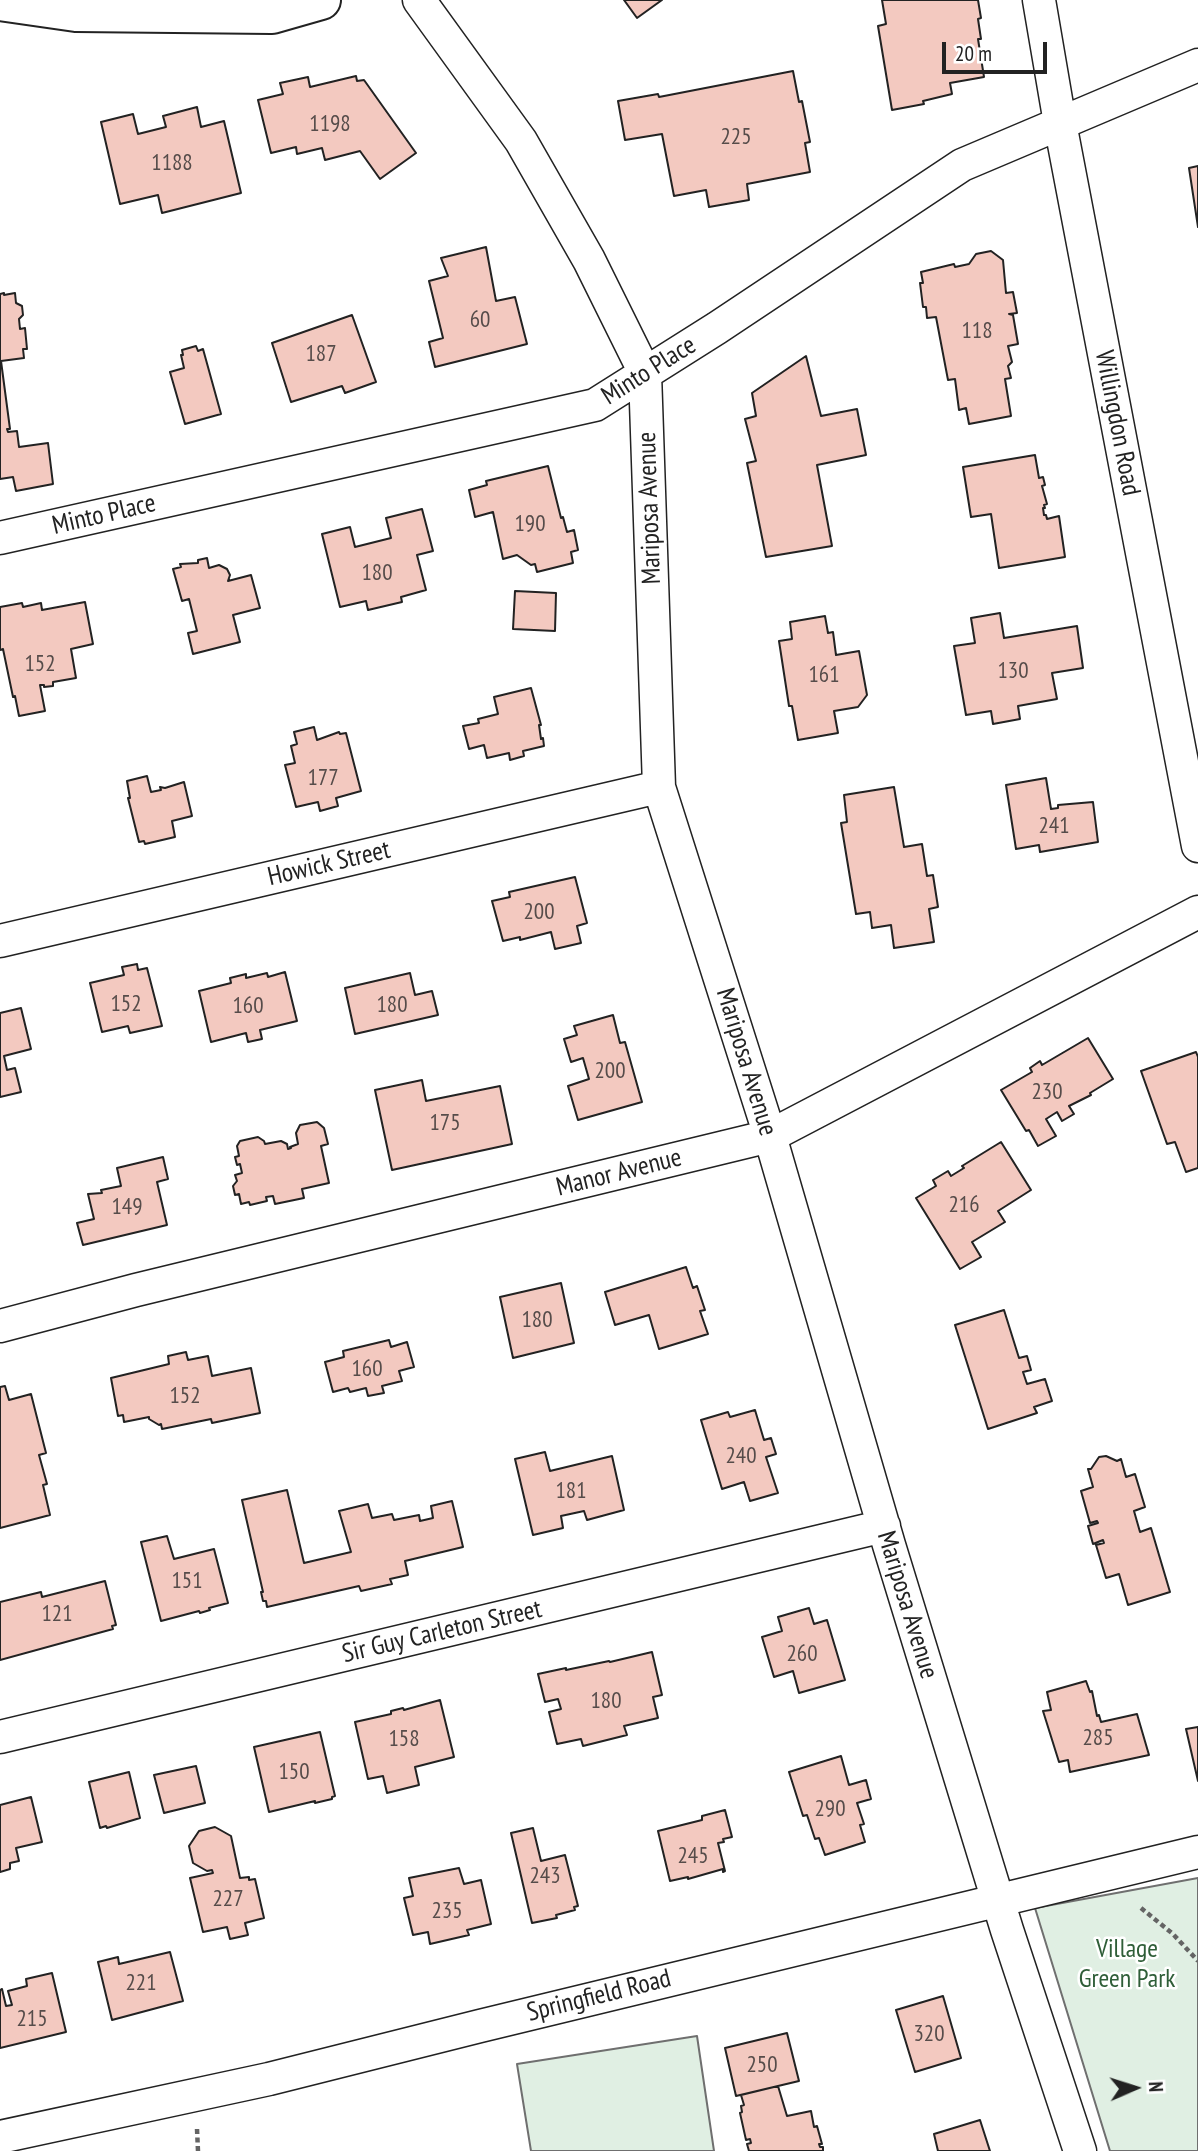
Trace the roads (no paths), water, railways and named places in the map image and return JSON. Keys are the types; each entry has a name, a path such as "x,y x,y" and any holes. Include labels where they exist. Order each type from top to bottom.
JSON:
{"street":[{"path":"0,1 76,12 272,14 321,0"},
{"name":"Mariposa Avenue","path":"419,0 521,141 589,260 645,373 659,787 770,1136 884,1526 998,1899 1080,2151"},
{"name":"Willingdon Road","path":"1039,0 1198,846"},
{"name":"Minto Place","path":"0,538 595,405 729,320 962,165 1198,65"},
{"name":"Howick Street","path":"0,941 659,787"},
{"name":"Manor Avenue","path":"0,1326 149,1287 770,1136 1198,912"},
{"name":"Sir Guy Carleton Street","path":"0,1737 884,1526"},
{"name":"Springfield Road","path":"0,2137 269,2079 1198,1852"}],"park label":[{"name":"Village Green Park","path":"1127,1965"}]}
